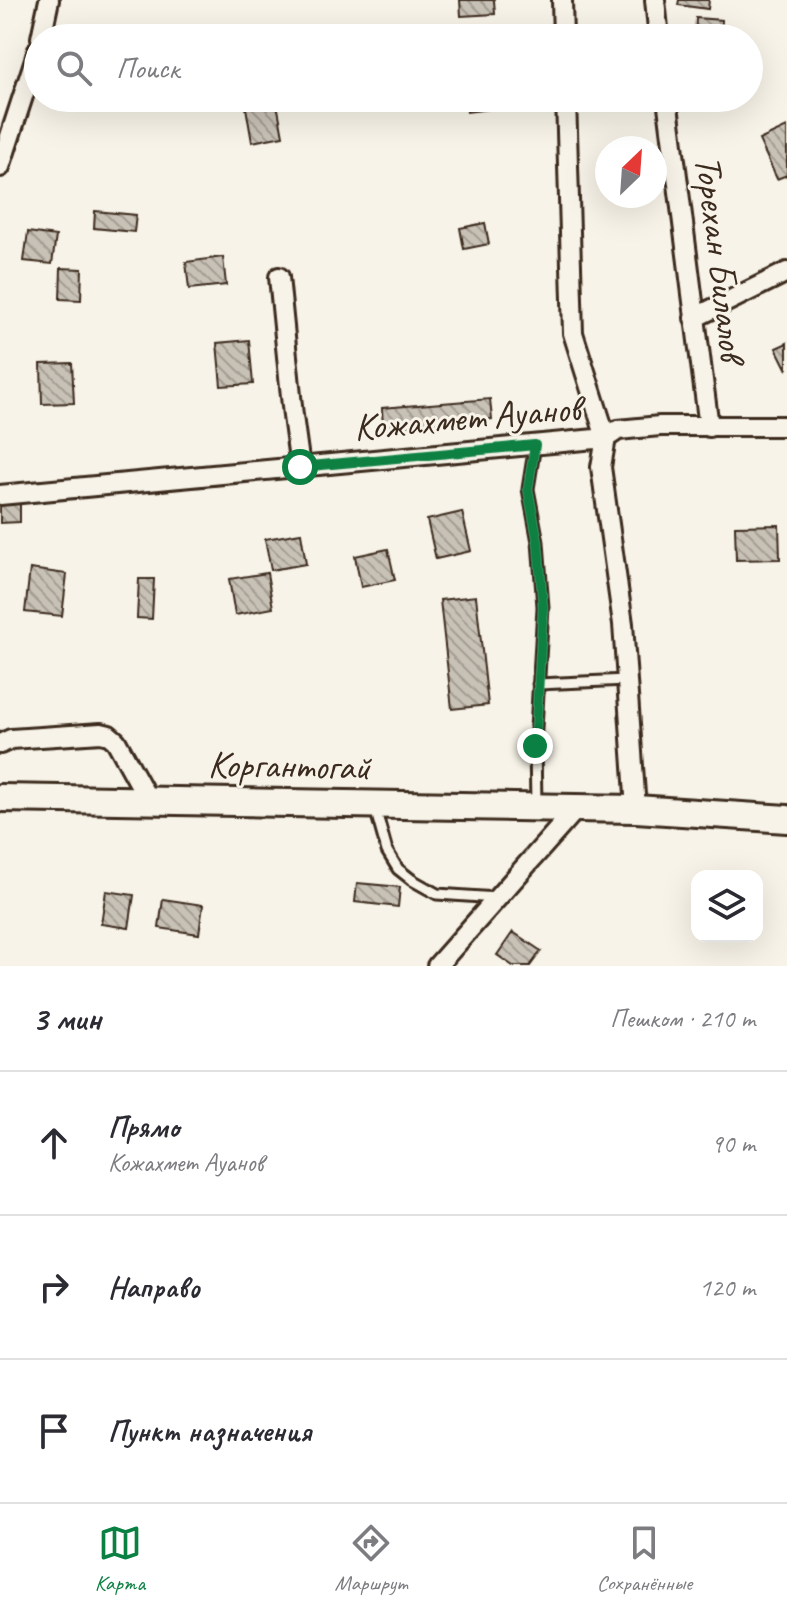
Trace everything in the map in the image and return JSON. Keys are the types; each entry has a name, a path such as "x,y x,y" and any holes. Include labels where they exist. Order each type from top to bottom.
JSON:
{"main road":[{"name":"Коргантогай","path":"0,798 636,809 787,819"}],"street":[{"path":"44,24 49,0"},
{"path":"562,0 563,24"},
{"path":"655,0 658,24"},
{"path":"0,167 24,93"},
{"path":"566,112 573,333 606,438 601,467 623,624 636,809"},
{"name":"Торехан Билалов","path":"669,112 709,427"},
{"path":"694,318 787,272"},
{"path":"279,277 300,467"},
{"name":"Кожахмет Ауанов","path":"0,495 606,438 618,430 660,426 787,426"},
{"path":"0,744 11,739 109,735 116,741 149,801"},
{"path":"437,966 577,808"}],"lane":[{"path":"535,445 528,489 538,542 543,607 535,746 536,807"},
{"path":"538,684 627,680"},
{"path":"374,804 387,851 398,869 412,880 437,894 497,898"}],"building":[{"path":"460,0 494,0 495,14 461,16"},
{"path":"679,0 709,0 708,9 678,5"},
{"path":"696,18 722,20 722,24 696,24"},
{"path":"247,112 279,112 283,136 252,142"},
{"path":"787,127 787,175 777,179 759,140"},
{"path":"95,211 136,215 134,232 94,228"},
{"path":"485,223 489,244 464,249 460,228"},
{"path":"28,232 56,236 52,264 24,261"},
{"path":"223,257 226,285 189,289 186,262"},
{"path":"61,268 82,269 81,300 60,299"},
{"path":"249,340 253,384 221,386 217,343"},
{"path":"787,343 787,370 776,348"},
{"path":"72,363 74,403 42,404 41,364"},
{"path":"490,399 492,419 383,428 382,408"},
{"path":"20,500 20,522 0,523 0,501"},
{"path":"462,512 471,551 436,559 427,520"},
{"path":"779,525 780,559 736,560 735,526"},
{"path":"301,533 306,564 271,570 265,539"},
{"path":"388,549 395,580 361,587 355,556"},
{"path":"30,569 67,574 62,616 25,612"},
{"path":"267,573 273,608 235,615 229,579"},
{"path":"139,579 154,579 152,619 137,618"},
{"path":"476,596 488,705 452,709 440,600"},
{"path":"357,883 400,887 398,907 355,902"},
{"path":"106,891 134,895 129,928 101,924"},
{"path":"163,899 203,905 199,934 159,928"},
{"path":"513,932 541,951 530,966 513,966 497,955"}],"route":[{"path":"300,467 535,445 528,489 538,542 543,607 535,746"}]}
